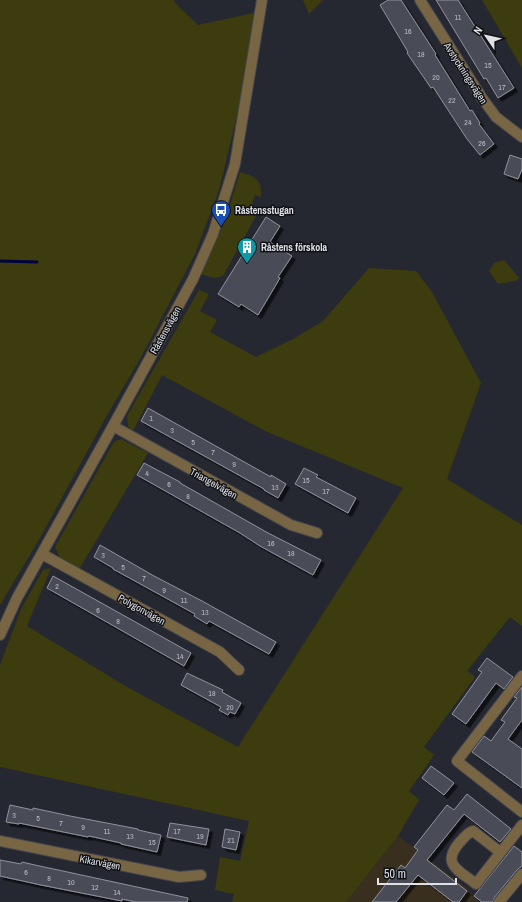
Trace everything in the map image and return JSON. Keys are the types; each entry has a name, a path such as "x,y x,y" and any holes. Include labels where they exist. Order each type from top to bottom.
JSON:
{"street":[{"name":"Råstensvägen","path":"0,635 17,598 193,279 213,234 235,164 262,0"},
{"name":"Avstyckningsvägen","path":"420,0 482,98 496,117 522,137"},
{"name":"Triangelvägen","path":"113,426 291,525 317,533"},
{"name":"Polygonvägen","path":"42,554 220,652 239,670"},
{"path":"522,676 457,761 522,812"},
{"path":"500,852 473,831 468,833 453,851 450,859 452,865 476,884 522,825"},
{"name":"Kikarvägen","path":"0,842 179,877 201,875"},
{"path":"499,902 522,874"}],"shaded area":[{"path":"0,0 174,0 175,3 198,25 258,12 236,120 219,190 195,254 140,359 106,417 40,538 0,605"},
{"path":"303,0 323,0 309,14"},
{"path":"482,0 522,0 522,68"},
{"path":"240,172 254,177 259,182 261,197 255,195 249,213 256,216 223,276 215,278 200,274 225,221"},
{"path":"504,260 519,278 515,281 498,284 489,271 494,263"},
{"path":"369,268 416,271 432,292 481,383 447,479 522,525 522,626 510,617 467,671 475,677 424,747 434,755 409,791 419,800 398,836 346,902 232,902 234,894 215,890 220,857 240,861 249,821 0,767 0,665 21,609 43,570 51,568 27,626 127,687 238,747 403,488 265,431 162,375 133,431 128,426 127,416 199,290 209,294 200,311 217,320 210,332 256,357 293,339 323,321"},
{"path":"121,439 148,453 80,568 60,558 55,547 114,442"},
{"path":"398,836 468,889 473,897 479,902 346,902"}],"building":[{"path":"388,0 401,0 436,54 435,55 470,111 472,110 480,123 479,124 494,144 480,155 467,139 433,87 431,88 407,53 408,52 380,5"},
{"path":"436,0 458,0 514,88 498,98 486,78 484,79"},
{"path":"510,155 522,159 522,169 518,179 504,174"},
{"name":"Råstens förskola","path":"266,217 280,226 270,242 292,256 278,277 280,278 258,315 241,304 239,307 218,294"},
{"path":"148,408 286,484 278,498 141,421"},
{"path":"144,463 268,533 321,560 313,575 137,475"},
{"path":"304,468 318,475 316,477 356,498 348,513 295,484"},
{"path":"100,545 276,642 269,654 209,621 207,624 194,616 195,614 94,557"},
{"path":"53,576 191,653 184,666 47,588"},
{"path":"487,658 513,677 504,689 496,683 466,724 452,714 482,672 478,670"},
{"path":"187,673 223,690 222,692 241,703 235,714 230,712 228,715 219,710 221,707 181,685"},
{"path":"522,687 522,720 508,739 522,749 522,788 472,752 484,736 491,741 505,722 501,720 517,698 514,697"},
{"path":"431,766 454,783 444,795 422,778"},
{"path":"467,794 511,829 500,842 464,814 427,860 467,891 459,902 453,902 418,875 396,902 372,902 401,865 405,868 418,850 414,847 447,805 454,810"},
{"path":"10,805 33,810 33,808 161,835 157,852 89,836 6,822"},
{"path":"170,823 209,829 206,845 167,837"},
{"path":"225,829 240,832 236,850 222,847"},
{"path":"514,846 522,852 522,866 494,898 493,902 482,902 474,896"},
{"path":"0,860 21,864 22,862 188,898 187,902 136,902 122,899 122,901 41,885 0,876"}],"waterway":[{"path":"0,261 37,262"}],"place":[{"name":"Råstensstugan","path":"221,227"},
{"name":"Råstens förskola","path":"247,264"}]}
